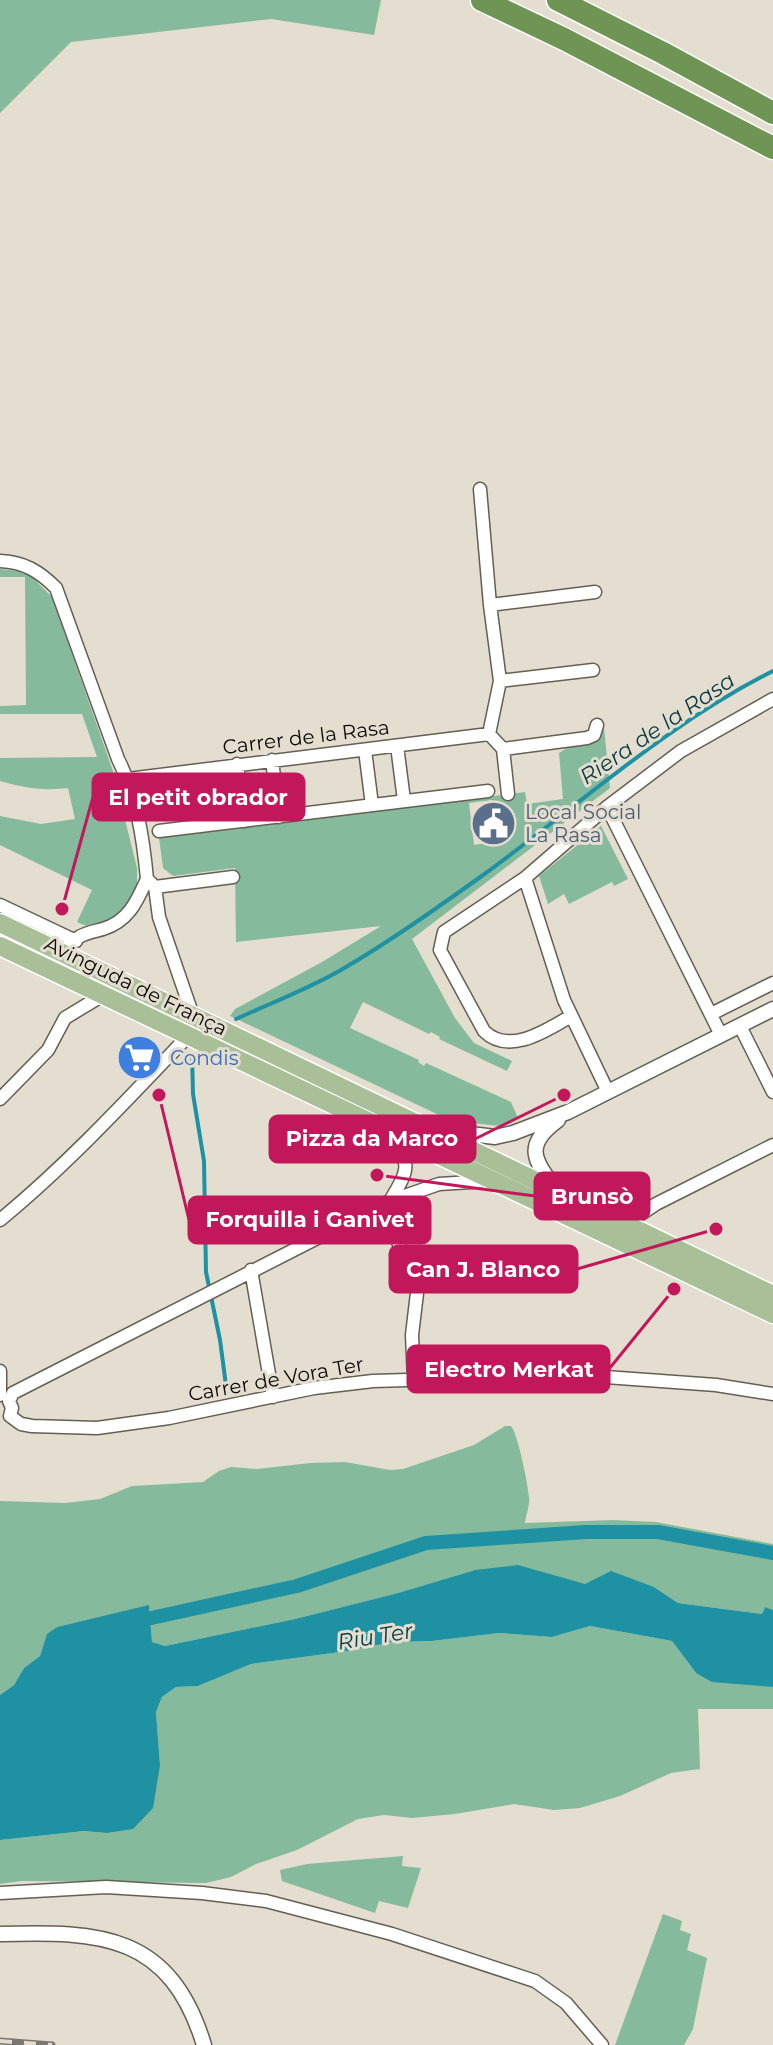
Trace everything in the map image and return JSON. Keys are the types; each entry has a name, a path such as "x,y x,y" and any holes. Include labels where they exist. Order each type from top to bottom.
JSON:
{"highway":[{"path":"482,0 564,39 773,148"},
{"path":"558,0 773,113"}],"main road":[{"name":"Avinguda de França","path":"0,923 773,1295"},
{"name":"Avinguda de França","path":"0,946 773,1314"}],"street":[{"path":"480,489 500,681 489,734 503,749 508,794"},
{"path":"0,561 34,568 56,588 128,779 159,917 193,1016"},
{"path":"490,605 595,592"},
{"path":"500,681 593,670"},
{"path":"571,1016 539,1034 519,1040 499,1042 490,1038 440,950 444,932 525,878 607,807 681,751 773,699"},
{"path":"503,749 587,738 594,735 597,725"},
{"name":"Carrer de la Rasa","path":"128,779 489,734"},
{"path":"397,746 404,800"},
{"path":"365,750 372,805"},
{"path":"272,760 279,817"},
{"path":"237,764 245,821"},
{"path":"159,831 488,791"},
{"path":"607,807 721,1035"},
{"path":"151,883 233,877"},
{"path":"525,878 559,987 608,1092"},
{"path":"76,941 79,937 109,927 127,915 151,883"},
{"name":"Avinguda de França","path":"0,905 76,941 59,951"},
{"path":"711,1014 773,983"},
{"path":"0,1099 48,1050 65,1018 103,995"},
{"path":"432,1129 495,1137 513,1133 568,1112 773,1009"},
{"path":"740,1026 773,1092"},
{"path":"0,1220 65,1160 188,1036"},
{"path":"558,1191 538,1165 535,1146 542,1132 568,1112"},
{"path":"387,1202 402,1185 406,1170 402,1151 390,1133"},
{"path":"626,1224 656,1204 773,1145"},
{"path":"3,1397 387,1202 439,1184 491,1181"},
{"path":"387,1202 417,1293 412,1335 414,1380"},
{"path":"251,1270 273,1397"},
{"path":"0,1371 3,1397 12,1408 5,1418"},
{"name":"Carrer de Vora Ter","path":"5,1418 21,1424 65,1429 102,1427 169,1418 314,1388 414,1380 578,1375 716,1385 773,1394"},
{"path":"0,1893 106,1887 266,1901 392,1934 535,1981 566,2003 602,2045"},
{"path":"0,1934 78,1933 136,1950 164,1971 179,1989 203,2041"}],"green space":[{"path":"0,0 381,0 374,35 271,19 71,42 0,113"},
{"path":"0,569 27,572 52,597 113,771 137,868 137,886 126,908 115,918 91,928 77,922 92,890 0,845 0,816 41,824 75,819 68,788 34,788 0,781 0,758 97,757 82,714 0,714 0,706 26,705 25,577 0,577"},
{"path":"604,727 610,788 412,939 455,1018 474,1043 512,1061 507,1071 363,1002 350,1028 419,1060 424,1066 426,1063 511,1102 518,1118 499,1126 441,1116 230,1016 235,1009 381,926 236,942 235,868 173,876 163,868 159,838 525,792 527,804 563,799 559,753 567,748 595,742","holes":["492,800 495,819 515,817 516,828 508,833 505,829 485,832 486,843 474,845 469,803"]},
{"path":"601,826 628,879 614,886 612,882 569,904 564,894 548,904 539,876"},
{"path":"505,1426 511,1426 514,1431 525,1471 529,1500 525,1523 656,1522 773,1544 773,1610 765,1607 762,1614 678,1603 654,1587 585,1584 475,1570 295,1619 165,1646 152,1642 149,1606 57,1627 47,1635 40,1656 24,1668 14,1685 0,1695 0,1501 65,1503 100,1499 132,1486 203,1482 231,1467 257,1469 345,1462 390,1470 403,1469 474,1445"},
{"path":"590,1626 672,1641 696,1673 773,1687 773,1709 698,1709 700,1769 671,1773 620,1796 580,1808 554,1810 514,1804 455,1814 412,1818 384,1815 358,1819 297,1850 256,1864 231,1877 206,1883 22,1881 0,1884 0,1840 84,1831 106,1833 160,1765 156,1712 162,1697 176,1687 198,1686 251,1664 392,1642 499,1633 552,1637"},
{"path":"403,1856 402,1866 421,1868 408,1908 379,1901 375,1913 282,1881 280,1870 307,1864"},
{"path":"663,1914 682,1921 680,1930 691,1934 687,1950 707,1958 693,2029 684,2045 615,2045"}],"water":[{"name":"Riu Ter","path":"518,1565 585,1584 611,1571 654,1587 678,1603 762,1614 765,1607 773,1610 773,1687 712,1682 696,1673 672,1641 590,1626 552,1637 499,1633 392,1642 251,1664 198,1686 176,1687 162,1697 156,1712 160,1765 153,1808 133,1829 0,1840 0,1695 14,1685 24,1668 40,1656 47,1634 57,1627 149,1605 152,1642 165,1646 295,1619 475,1570"}],"waterway":[{"name":"Riera de la Rasa","path":"236,1019 316,983 376,948 479,878 695,716 773,671"},
{"name":"Riera de la Rasa","path":"192,1054 193,1094 204,1161 206,1272 227,1393"},
{"path":"133,1622 297,1586 426,1543 586,1532 658,1532 773,1553"}],"railway":[{"path":"0,2041 52,2045"}],"place":[{"name":"Local Social La Rasa","path":"494,824"},
{"name":"El petit obrador","path":"62,909"},
{"name":"Condis","path":"139,1058"},
{"name":"Forquilla i Ganivet","path":"159,1095"},
{"name":"Pizza da Marco","path":"564,1095"},
{"name":"Brunsò","path":"377,1175"},
{"name":"Can J. Blanco","path":"716,1229"},
{"name":"Electro Merkat","path":"674,1289"}]}
